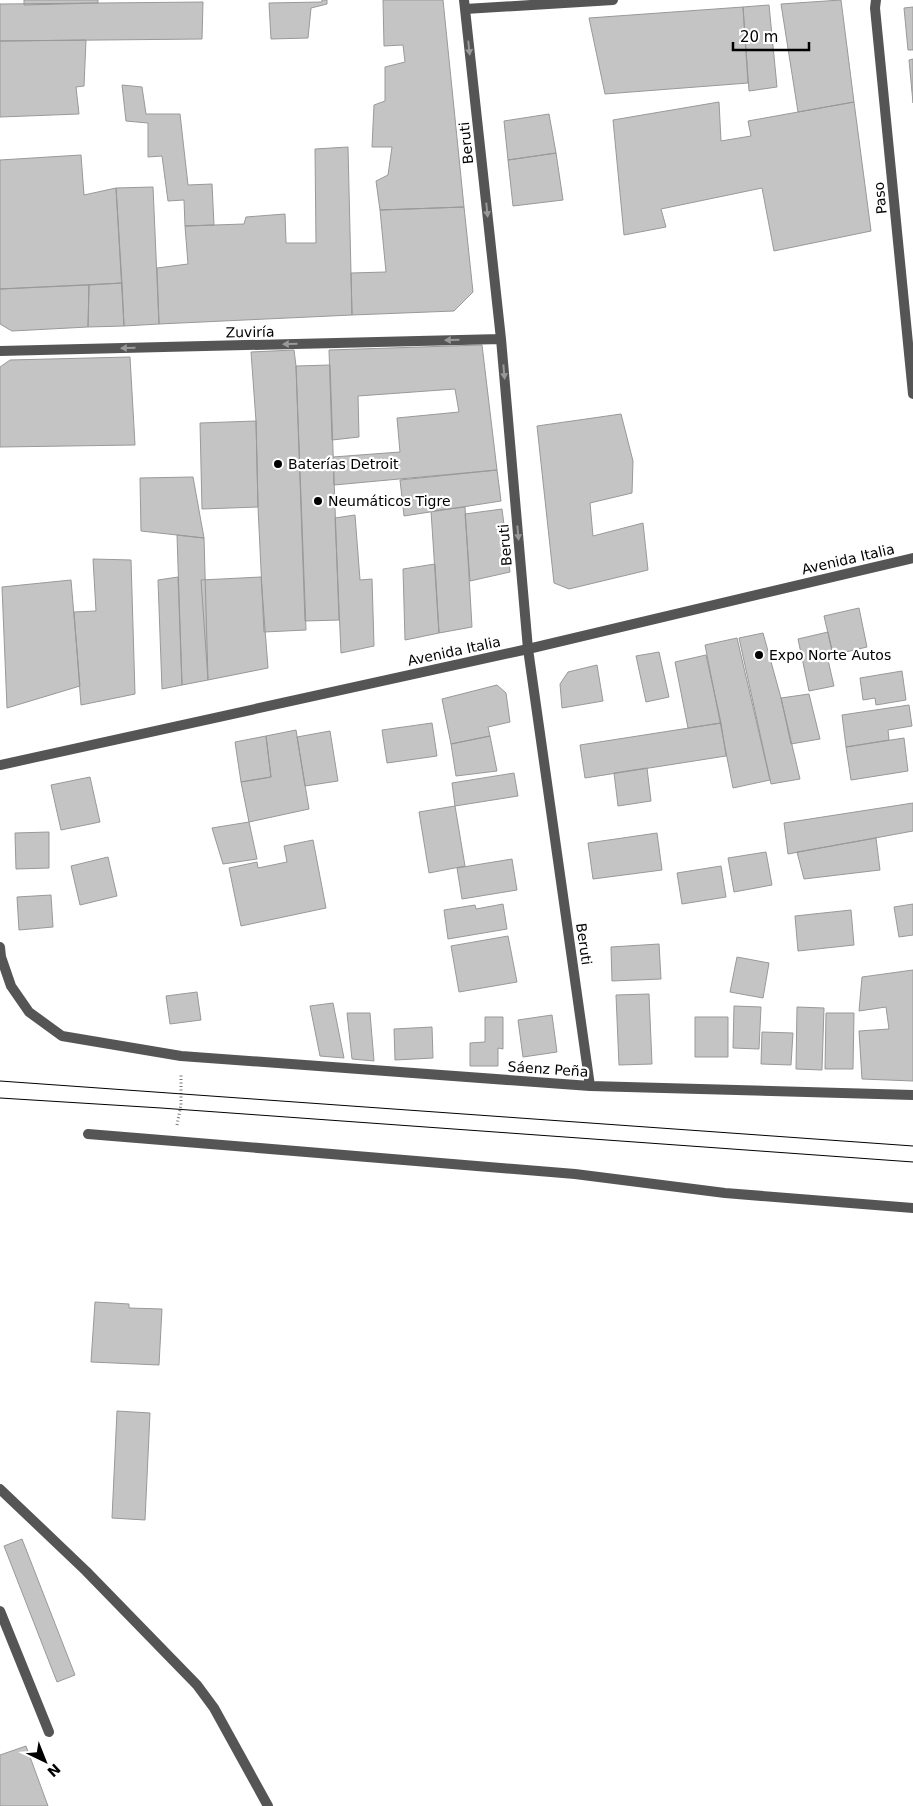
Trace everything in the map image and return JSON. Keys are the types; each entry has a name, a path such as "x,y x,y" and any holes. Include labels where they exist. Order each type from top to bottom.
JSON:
{"street":[{"path":"464,5 613,0"},
{"name":"Paso","path":"876,0 875,8 913,394"},
{"name":"Beruti","path":"464,5 501,339 528,649 590,1086"},
{"name":"Zuviría","path":"0,351 501,339"},
{"name":"Avenida Italia","path":"0,764 528,649 913,558"},
{"name":"Sáenz Peña","path":"0,952 11,986 29,1012 62,1036 181,1056 590,1086 913,1094"},
{"path":"88,1134 574,1174 725,1193 913,1208"},
{"path":"0,1489 86,1571 198,1685 214,1708 268,1806"},
{"path":"0,1611 49,1732"}],"path":[{"path":"174,1140 181,1105 181,1056"}],"building":[{"path":"24,0 98,0 98,3 24,5"},
{"path":"322,0 327,0 327,4 311,8 308,38 271,39 269,3 322,2"},
{"path":"383,0 443,0 464,207 380,210 376,181 388,175 392,147 372,147 374,105 385,101 385,67 405,62 403,45 384,46"},
{"path":"841,0 854,102 798,112 781,4"},
{"path":"203,2 202,39 0,41 0,4"},
{"path":"769,5 777,87 749,91 743,7"},
{"path":"743,7 748,83 605,94 589,18"},
{"path":"913,7 913,50 908,50 904,8"},
{"path":"86,40 84,86 76,87 79,114 0,117 0,41"},
{"path":"913,59 913,103 909,60"},
{"path":"122,85 142,87 146,114 180,114 188,185 212,184 214,225 185,226 184,200 168,201 162,156 148,157 148,123 126,121"},
{"path":"719,102 721,141 751,136 748,121 854,102 871,231 774,251 762,188 661,209 666,227 624,235 613,120"},
{"path":"549,114 556,153 508,160 504,121"},
{"path":"348,147 352,315 159,324 157,268 188,264 185,226 244,224 246,217 285,214 286,243 316,243 315,149"},
{"path":"556,153 563,200 513,206 508,160"},
{"path":"81,155 84,195 116,188 122,283 0,289 0,160"},
{"path":"153,187 159,324 124,326 116,188"},
{"path":"464,207 473,292 454,311 352,315 351,273 386,272 380,210"},
{"path":"122,283 124,326 88,327 89,285"},
{"path":"89,285 88,327 12,331 0,324 0,289"},
{"path":"482,345 497,470 334,485 333,457 400,452 397,418 459,412 455,389 358,396 359,437 332,440 329,350"},
{"name":"Baterías Detroit","path":"294,350 306,630 264,632 256,421 251,352"},
{"path":"130,357 135,445 0,447 0,367 10,360"},
{"name":"Neumáticos Tigre","path":"330,365 339,620 305,621 296,366"},
{"path":"621,414 633,461 632,493 590,503 593,536 643,523 648,570 569,589 554,583 537,426"},
{"path":"256,421 258,507 202,509 200,423"},
{"path":"497,470 501,501 404,516 400,480"},
{"path":"193,477 204,538 141,531 140,478"},
{"path":"465,507 472,627 439,633 431,511"},
{"path":"502,509 510,572 470,581 465,514"},
{"path":"355,515 360,580 372,579 374,646 341,653 335,518"},
{"path":"177,535 204,538 208,680 182,685"},
{"path":"93,559 131,560 135,694 81,705 74,612 96,611"},
{"path":"435,564 439,633 405,640 403,569"},
{"path":"178,577 182,685 162,689 158,580"},
{"path":"261,577 268,668 208,680 201,580"},
{"path":"71,580 80,686 7,708 2,587"},
{"path":"859,608 867,647 833,655 824,616"},
{"path":"828,632 834,659 828,660 834,686 809,691 798,639"},
{"path":"763,633 800,779 771,784 739,638"},
{"path":"737,638 770,780 733,788 705,645"},
{"path":"659,652 669,697 646,702 636,656"},
{"path":"706,655 721,723 688,728 675,662"},
{"path":"597,665 603,701 562,708 560,684 568,672"},
{"path":"902,671 906,700 876,705 875,698 863,700 860,678"},
{"path":"497,685 506,693 510,722 488,727 490,736 451,744 442,699"},
{"path":"809,694 820,739 791,744 781,698"},
{"path":"909,705 912,726 888,730 889,740 846,747 842,715"},
{"path":"432,723 437,756 387,763 382,730"},
{"path":"721,723 726,756 585,778 580,745"},
{"path":"296,730 309,809 249,822 241,782 271,777 266,736"},
{"path":"330,731 338,781 305,786 297,737"},
{"path":"266,736 271,777 241,782 235,742"},
{"path":"490,736 497,771 456,776 451,744"},
{"path":"904,738 908,771 851,780 846,747"},
{"path":"647,768 651,801 618,806 614,773"},
{"path":"514,773 518,796 455,806 452,783"},
{"path":"90,777 100,822 61,830 51,785"},
{"path":"913,803 913,831 788,854 784,823"},
{"path":"455,806 465,866 429,873 419,812"},
{"path":"249,822 257,859 223,864 212,828"},
{"path":"49,832 49,868 16,869 15,833"},
{"path":"657,833 662,870 593,879 588,843"},
{"path":"876,838 880,870 804,879 797,852"},
{"path":"313,840 326,908 241,926 229,868 257,862 258,868 287,862 284,846"},
{"path":"766,852 772,885 734,892 728,858"},
{"path":"108,857 117,896 80,905 71,866"},
{"path":"512,859 517,890 462,899 457,868"},
{"path":"721,866 726,897 682,904 677,873"},
{"path":"51,895 53,927 19,930 17,897"},
{"path":"503,904 507,929 448,939 444,910 475,905 476,909"},
{"path":"913,904 913,935 899,937 894,907"},
{"path":"851,910 854,945 798,951 795,916"},
{"path":"508,936 517,982 459,992 451,946"},
{"path":"659,944 661,979 612,981 611,947"},
{"path":"737,957 769,963 763,998 730,992"},
{"path":"913,970 913,1081 862,1079 859,1031 889,1029 886,1007 859,1011 862,977"},
{"path":"197,992 201,1020 170,1024 166,996"},
{"path":"649,994 652,1064 619,1065 616,995"},
{"path":"333,1003 344,1058 320,1056 310,1006"},
{"path":"734,1006 761,1007 759,1049 733,1048"},
{"path":"797,1007 824,1008 822,1070 796,1069"},
{"path":"347,1013 370,1013 374,1061 352,1059"},
{"path":"826,1013 854,1013 853,1069 825,1069"},
{"path":"552,1015 557,1052 523,1057 518,1020"},
{"path":"485,1017 503,1017 503,1049 498,1048 498,1066 470,1066 470,1043 485,1042"},
{"path":"695,1017 728,1017 728,1057 695,1057"},
{"path":"432,1027 433,1058 395,1060 394,1029"},
{"path":"762,1032 793,1033 791,1065 761,1064"},
{"path":"95,1302 129,1304 129,1308 162,1309 159,1365 91,1362"},
{"path":"117,1411 150,1413 145,1520 112,1518"},
{"path":"22,1539 75,1675 57,1682 4,1546"},
{"path":"26,1746 48,1806 0,1806 0,1755"}],"tram line":[{"path":"0,1081 913,1146"},
{"path":"0,1098 913,1162"}],"place":[{"name":"Baterías Detroit","path":"278,464"},
{"name":"Neumáticos Tigre","path":"318,501"},
{"name":"Expo Norte Autos","path":"759,655"}]}
